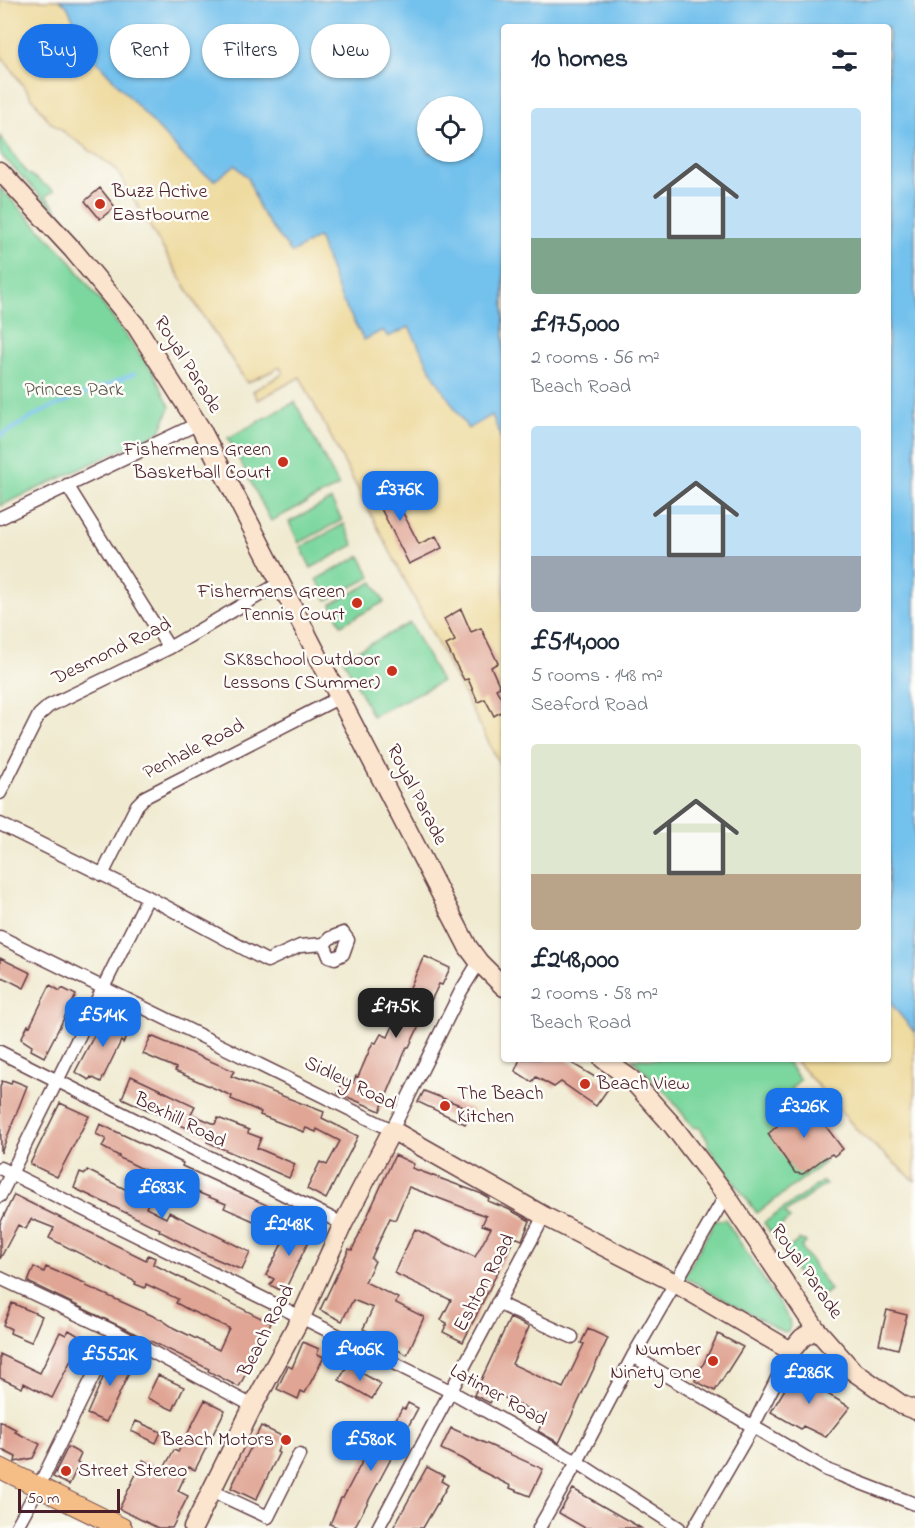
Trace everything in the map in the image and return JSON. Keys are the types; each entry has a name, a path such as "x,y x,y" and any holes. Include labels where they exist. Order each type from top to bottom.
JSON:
{"main road":[{"path":"0,1468 120,1528"}],"street":[{"name":"Royal Parade","path":"0,171 74,250 136,326 201,429 468,947 501,984"},
{"path":"0,518 196,424"},
{"path":"67,485 169,648"},
{"name":"Desmond Road","path":"0,793 39,716 49,706 169,648 280,583"},
{"name":"Penhale Road","path":"102,875 137,805 145,797 340,697"},
{"path":"0,824 148,897 267,961 300,946 324,944"},
{"path":"0,1196 6,1170 57,1081 148,897"},
{"name":"Sidley Road","path":"0,937 392,1130 544,1216 675,1283"},
{"name":"Beach Road","path":"193,1528 253,1406 301,1317 343,1224 461,991 479,962"},
{"name":"Bexhill Road","path":"0,1052 343,1224"},
{"name":"Royal Parade","path":"607,1062 631,1079 673,1126 726,1194 816,1329 853,1371 902,1405 915,1410"},
{"name":"Latimer Road","path":"6,1170 450,1391 577,1462 679,1528"},
{"path":"539,1528 633,1356 726,1194"},
{"name":"Eshton Road","path":"378,1528 544,1216"},
{"path":"0,1278 114,1332 253,1406"},
{"path":"675,1283 791,1351"},
{"path":"497,1303 572,1337"},
{"path":"694,1528 753,1426 791,1351 802,1338 816,1329"},
{"path":"16,1528 114,1332"},
{"path":"633,1356 828,1470 915,1504"},
{"path":"212,1491 268,1517 299,1455"}],"green space":[{"path":"0,136 26,172 54,191 46,196 71,227 0,154"},
{"name":"Princes Park","path":"0,188 68,258 154,373 170,407 160,432 0,506"},
{"name":"Fishermens Green Basketball Court","path":"295,402 339,486 271,521 228,438"},
{"name":"Fishermens Green Tennis Court","path":"331,500 342,520 299,543 289,522"},
{"name":"Fishermens Green Tennis Court","path":"344,524 354,545 311,568 301,547"},
{"name":"Fishermens Green Tennis Court","path":"360,556 371,577 327,600 317,579"},
{"name":"Fishermens Green Tennis Court","path":"373,582 384,602 341,625 331,604"},
{"name":"SK8school Outdoor Lessons (Summer)","path":"410,623 441,682 372,716 343,658"},
{"path":"635,1062 787,1062 800,1080 792,1087 791,1103 794,1112 791,1115 825,1162 757,1213 708,1147 708,1141 700,1128 693,1127 668,1095"},
{"path":"823,1181 826,1184 785,1213 790,1219 771,1233 764,1223"},
{"path":"725,1219 789,1319 788,1331 783,1332 684,1277 715,1221"},
{"path":"799,1240 805,1241 806,1243 801,1247 830,1290 816,1300 784,1255 784,1252"}],"sand":[{"path":"0,0 232,0 251,24 202,24 202,78 293,78 501,344 501,766 300,377 258,400 253,391 283,374 280,367 247,383 203,316 116,169 50,122 0,54"},
{"path":"891,802 915,835 915,1181 860,1133 797,1062 891,1062"}],"water":[{"path":"59,0 915,0 915,1033 891,1004 891,24 501,24 501,438 492,415 468,429 434,376 409,327 388,337 383,330 364,340 341,298 318,237 292,253 260,210 248,178 235,165 215,180 201,172 189,162 112,78 190,78 190,24 110,24 110,76 98,63 98,24 76,24 67,6"}],"building":[{"name":"Buzz Active Eastbourne","path":"100,188 115,207 100,219 85,201"},
{"path":"383,474 419,544 436,536 442,548 409,564 366,483"},
{"path":"461,609 471,632 481,628 498,663 491,667 500,687 496,689 501,698 501,712 494,716 485,699 478,702 468,679 464,680 446,645 455,641 444,619"},
{"path":"424,956 450,968 442,985 439,984 407,1047 380,1111 338,1093 344,1079 353,1083 356,1076 358,1077 373,1042 376,1043 381,1034 388,1037"},
{"path":"0,958 31,973 24,988 0,976"},
{"path":"50,985 60,991 62,988 76,995 44,1057 31,1050 32,1046 21,1039"},
{"path":"107,1011 121,1018 119,1022 131,1028 123,1043 121,1041 101,1082 91,1077 89,1080 75,1072"},
{"path":"151,1036 234,1071 231,1076 324,1112 322,1118 358,1136 326,1199 307,1189 320,1162 327,1165 340,1141 317,1129 316,1132 306,1128 304,1132 260,1115 261,1112 231,1099 232,1096 143,1054"},
{"name":"Beach View","path":"519,1062 570,1062 610,1086 596,1106 561,1082 554,1087 536,1077 532,1082 515,1071"},
{"path":"131,1076 195,1106 191,1114 215,1124 218,1118 249,1130 248,1133 261,1138 257,1148 295,1164 289,1178 207,1142 209,1138 122,1098"},
{"path":"12,1080 27,1086 1,1153 0,1087 2,1081 11,1084"},
{"name":"The Beach Kitchen","path":"424,1091 473,1110 465,1124 418,1102"},
{"path":"806,1100 843,1149 834,1156 832,1154 823,1159 803,1174 795,1173 768,1134"},
{"path":"60,1103 89,1116 57,1177 30,1164"},
{"path":"100,1124 183,1163 182,1166 273,1208 265,1226 224,1208 226,1204 175,1183 174,1185 158,1179 159,1177 118,1157 102,1147 106,1139 96,1134"},
{"path":"395,1155 414,1164 412,1168 482,1194 489,1198 488,1201 530,1221 522,1240 515,1237 463,1342 443,1332 447,1323 441,1320 451,1300 394,1273 415,1229 475,1257 491,1228 482,1225 486,1216 409,1187 395,1220 390,1218 371,1259 375,1261 365,1282 398,1298 396,1303 424,1317 407,1355 392,1347 393,1344 363,1329 373,1308 353,1300 342,1321 320,1310 349,1249 352,1250"},
{"path":"87,1170 149,1201 146,1208 166,1218 169,1212 250,1252 242,1270 200,1252 159,1231 160,1229 74,1188 80,1172 85,1174"},
{"path":"14,1195 146,1260 148,1255 155,1258 153,1264 271,1323 239,1387 208,1371 209,1369 28,1282 34,1267 44,1272 46,1267 87,1284 86,1286 162,1320 219,1350 229,1328 176,1303 178,1299 146,1284 145,1288 135,1284 136,1282 49,1238 54,1228 31,1219 26,1229 18,1225 0,1259 0,1224"},
{"path":"291,1226 298,1229 300,1226 313,1232 284,1292 270,1285 274,1279 266,1275"},
{"path":"12,1303 42,1316 31,1342 10,1333 11,1329 3,1325"},
{"path":"887,1310 907,1315 898,1349 879,1344"},
{"path":"510,1318 529,1327 512,1364 563,1388 584,1344 581,1343 588,1329 608,1338 559,1443 538,1431 545,1417 495,1393 490,1403 474,1395"},
{"path":"69,1330 82,1338 52,1398 24,1383 22,1388 0,1378 0,1354 40,1373 60,1332 66,1335"},
{"path":"718,1334 743,1347 715,1391 695,1381"},
{"path":"303,1342 319,1349 317,1354 324,1357 305,1393 301,1391 298,1399 277,1389 288,1366 292,1368"},
{"path":"114,1353 134,1362 106,1422 87,1414"},
{"path":"348,1365 381,1384 372,1399 339,1380"},
{"path":"797,1369 827,1387 824,1392 850,1407 826,1437 803,1426 801,1429 771,1412"},
{"path":"158,1375 184,1387 173,1410 147,1398"},
{"path":"205,1400 225,1410 195,1470 189,1467 178,1491 188,1496 172,1528 158,1528 119,1509 143,1460 163,1470 174,1450 178,1452"},
{"path":"408,1403 418,1408 354,1528 339,1528 330,1524 341,1498 370,1447 372,1449 380,1432 387,1436 402,1408 405,1409"},
{"path":"0,1421 17,1430 15,1432 40,1444 33,1458 15,1462 16,1457 0,1449"},
{"path":"136,1421 161,1432 156,1443 131,1431"},
{"path":"261,1426 284,1437 277,1452 279,1453 256,1500 231,1488"},
{"path":"451,1428 543,1469 530,1496 510,1488 511,1486 441,1449"},
{"name":"Street Stereo","path":"68,1447 81,1454 69,1485 53,1477"},
{"path":"427,1467 444,1476 441,1481 448,1485 423,1528 393,1528"},
{"path":"573,1489 641,1528 585,1528 559,1513"}],"waterway":[{"path":"0,436 43,411 134,374"}],"place":[{"name":"Buzz Active Eastbourne","path":"100,204"},
{"name":"Fishermens Green Basketball Court","path":"283,462"},
{"name":"Fishermens Green Tennis Court","path":"357,603"},
{"name":"SK8school Outdoor Lessons (Summer)","path":"392,671"},
{"name":"Beach View","path":"585,1084"},
{"name":"The Beach Kitchen","path":"445,1106"},
{"name":"Number Ninety One","path":"713,1361"},
{"name":"Beach Motors","path":"286,1440"},
{"name":"Street Stereo","path":"66,1471"}]}
